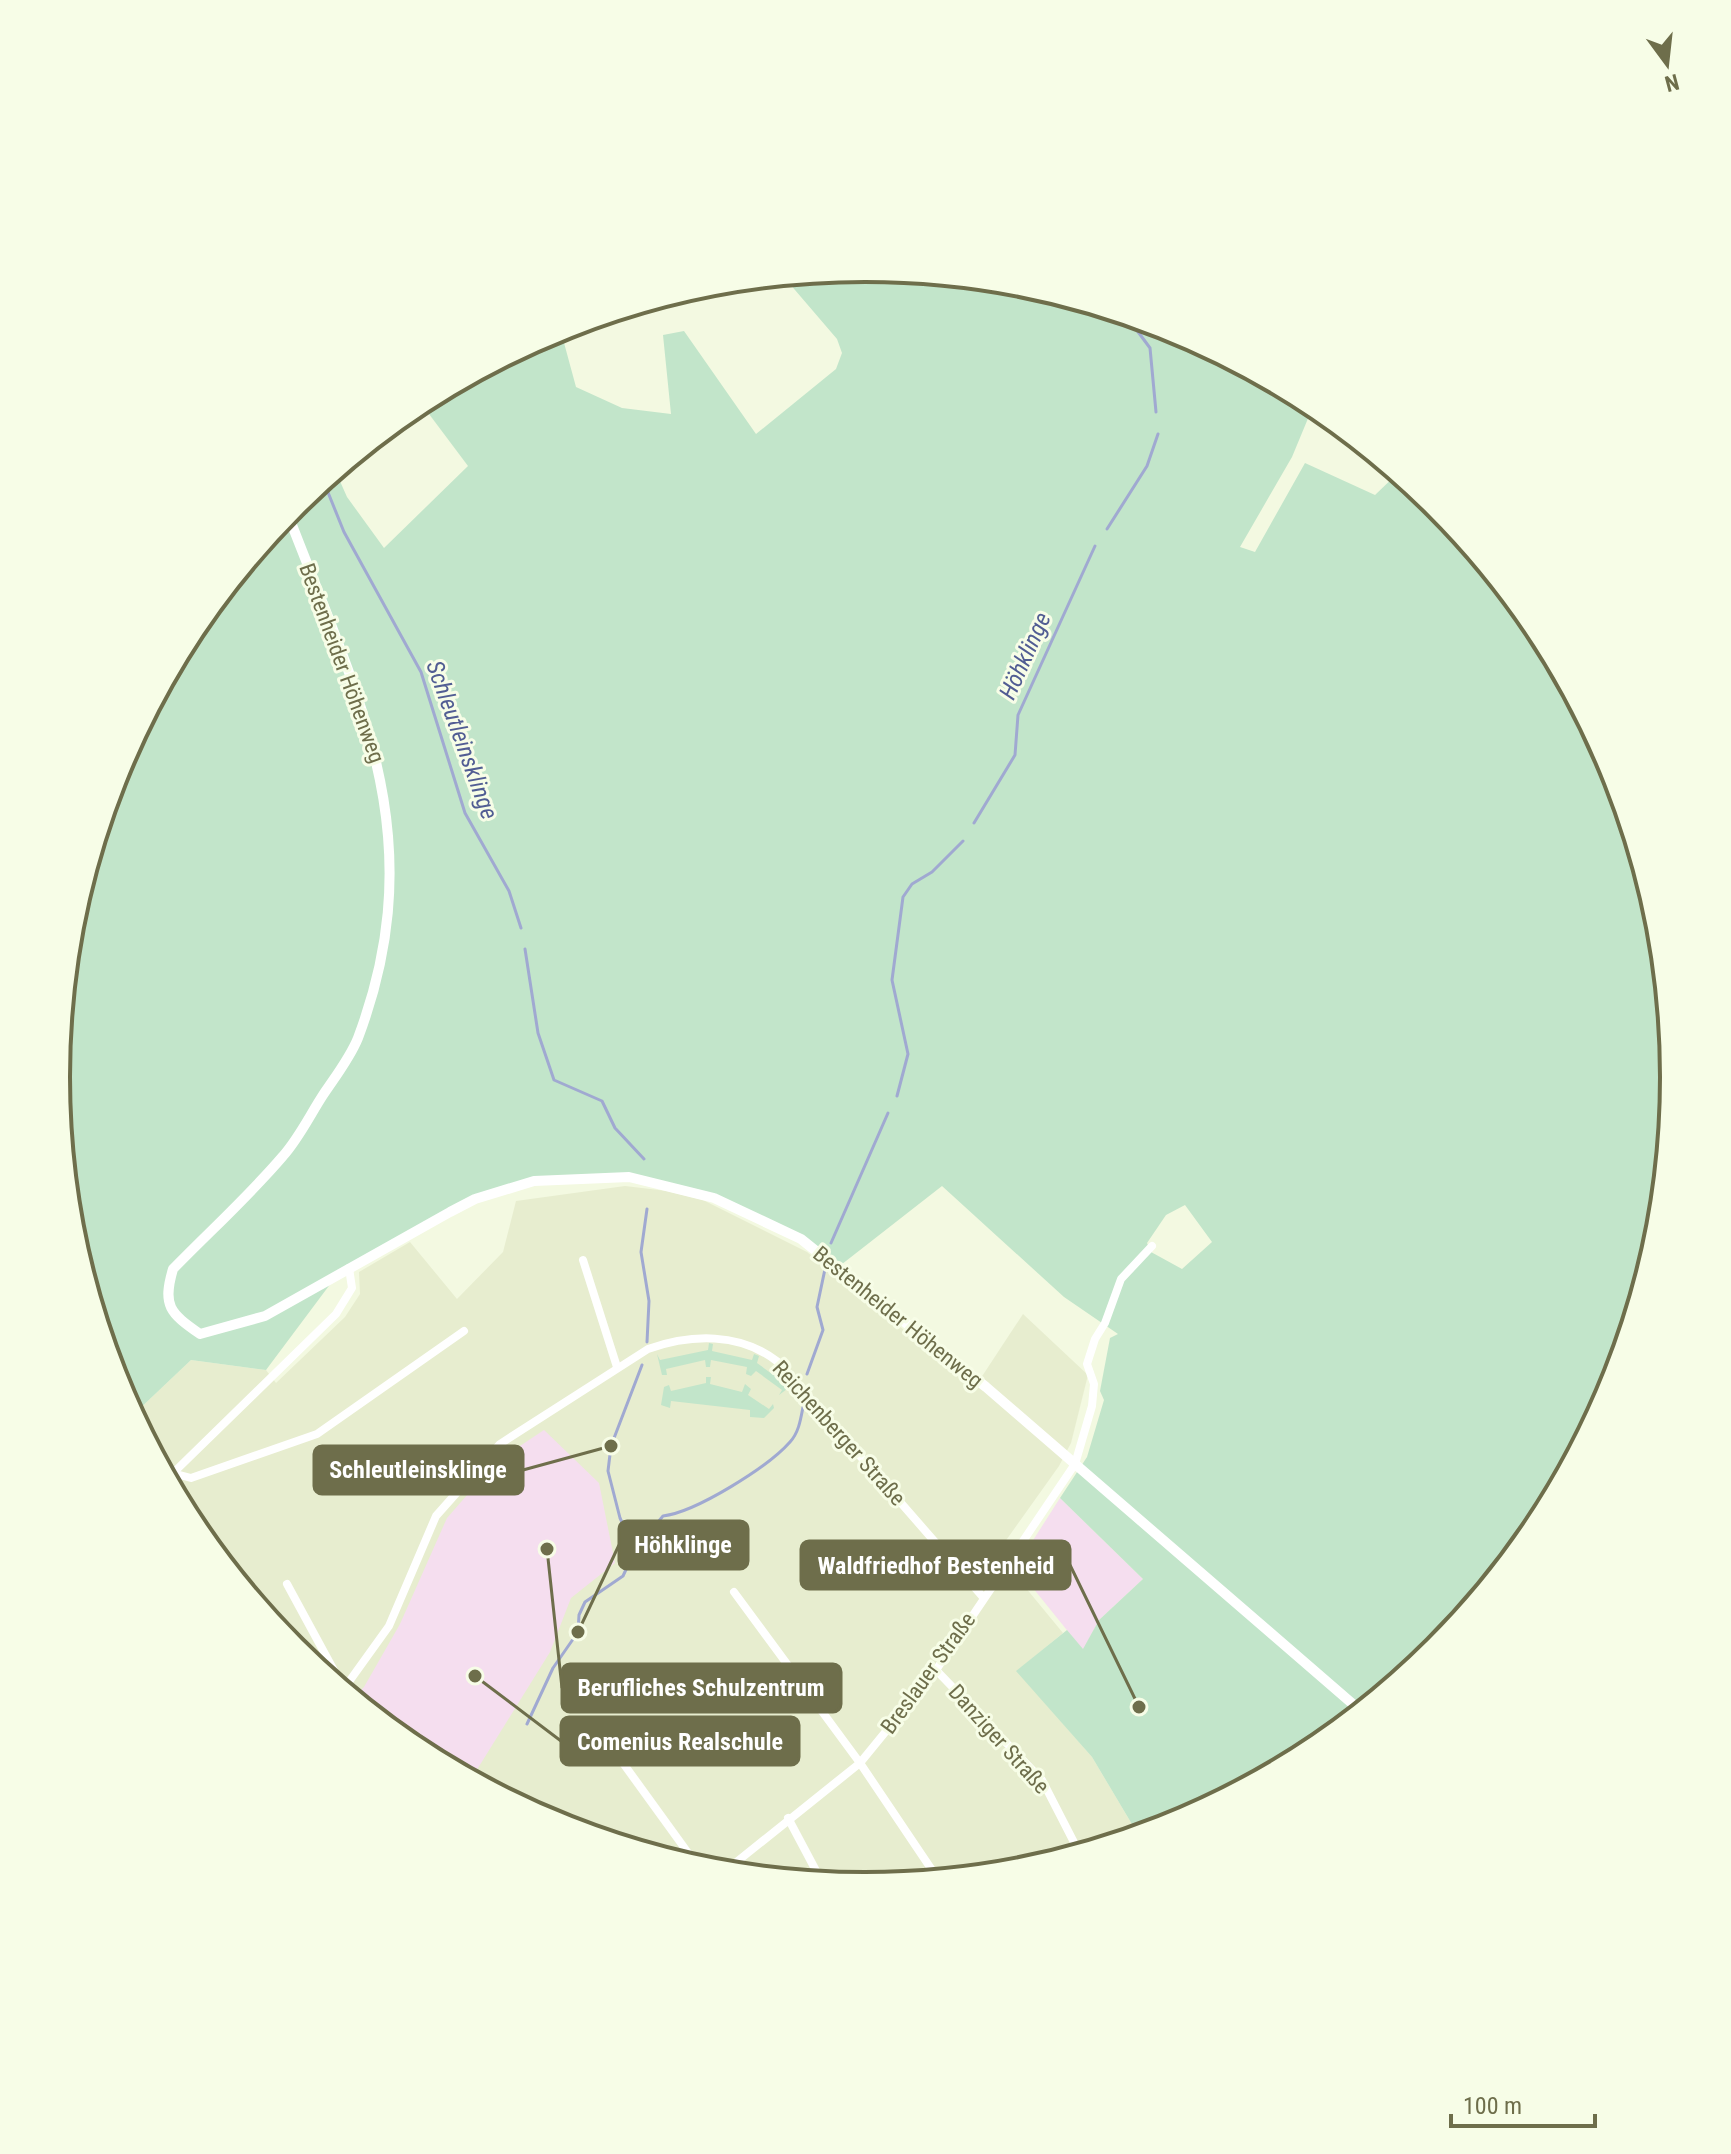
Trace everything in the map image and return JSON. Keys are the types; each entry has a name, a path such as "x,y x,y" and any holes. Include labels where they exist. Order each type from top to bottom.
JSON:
{"street":[{"name":"Bestenheider Höhenweg","path":"292,525 365,717 381,774 389,828 390,887 381,958 357,1040 285,1155 173,1269 166,1294 175,1316 200,1334 265,1316 475,1199 534,1181 629,1177 714,1198 801,1239 1075,1464 1354,1705"},
{"name":"Breslauer Straße","path":"736,1862 860,1763 936,1670 1075,1464 1092,1406 1094,1384 1087,1364 1095,1339 1105,1323 1111,1298 1121,1279 1152,1246"},
{"path":"583,1260 617,1367"},
{"path":"176,1472 336,1314 352,1288 349,1268"},
{"path":"178,1477 191,1478 317,1434 464,1331"},
{"name":"Reichenberger Straße","path":"349,1682 389,1626 436,1516 500,1444 617,1367 663,1343 714,1336 770,1355 983,1597"},
{"path":"287,1584 329,1664"},
{"path":"734,1592 860,1763 932,1870"},
{"name":"Danziger Straße","path":"936,1670 1042,1780 1075,1844"},
{"path":"594,1723 687,1851"},
{"path":"788,1818 816,1871"}],"shaded area":[{"path":"866,282 969,288 1071,309 1170,342 1263,388 1309,417 1292,457 1240,547 1255,552 1305,463 1375,495 1391,480 1428,514 1497,593 1527,635 1579,725 1619,821 1646,922 1654,973 1661,1077 1654,1181 1646,1232 1619,1333 1579,1429 1554,1475 1527,1519 1464,1602 1390,1675 1350,1708 1263,1766 1170,1812 1133,1826 1092,1757 1016,1671 1067,1630 1083,1649 1099,1620 1143,1579 1060,1498 1087,1457 1104,1400 1100,1391 1110,1338 1118,1334 1064,1297 942,1186 837,1268 801,1239 714,1198 629,1177 534,1181 475,1199 337,1275 266,1370 191,1360 142,1406 112,1333 85,1232 77,1181 70,1077 77,973 97,871 112,821 152,725 204,635 267,552 340,480 347,497 384,548 468,466 428,413 468,388 561,342 564,341 576,387 622,408 671,414 663,335 684,331 756,434 836,369 842,353 837,339 791,285","holes":["1185,1205 1212,1242 1182,1269 1151,1252 1147,1243 1166,1215"]},
{"path":"625,1186 667,1191 703,1200 807,1252 975,1387 1023,1314 1088,1375 1071,1443 1059,1466 997,1553 1063,1633 1017,1671 1092,1757 1133,1826 1021,1857 918,1871 813,1871 710,1857 610,1830 561,1812 468,1766 381,1708 303,1640 267,1602 204,1519 177,1475 142,1406 191,1360 266,1370 276,1383 345,1317 360,1294 359,1272 410,1242 457,1299 503,1252 516,1201"},
{"path":"709,1343 713,1344 712,1351 752,1360 754,1354 759,1356 757,1363 783,1382 790,1379 787,1389 779,1395 782,1390 756,1371 751,1376 746,1374 747,1367 711,1360 710,1367 706,1367 705,1360 666,1369 667,1375 662,1375 657,1354 660,1360 708,1350"},
{"path":"706,1377 711,1377 710,1384 742,1392 745,1384 751,1389 748,1395 769,1409 773,1404 774,1408 764,1418 750,1417 750,1410 671,1401 670,1408 661,1405 664,1387 669,1385 671,1391 706,1383"},
{"path":"544,1430 599,1483 615,1563 571,1598 550,1652 476,1770 424,1738 360,1691 400,1624 447,1518 496,1462"},
{"path":"1060,1498 1143,1579 1099,1620 1083,1650 1016,1567"}],"waterway":[{"name":"Höhklinge","path":"1136,330 1150,348 1156,412"},
{"name":"Höhklinge","path":"1107,529 1147,466 1158,434"},
{"name":"Schleutleinsklinge","path":"328,491 344,532 421,672 465,813 509,891 521,928"},
{"name":"Höhklinge","path":"974,823 1015,755 1018,715 1095,546"},
{"name":"Höhklinge","path":"897,1096 908,1054 892,980 903,897 912,884 932,872 963,841"},
{"name":"Schleutleinsklinge","path":"525,949 538,1033 554,1080 602,1101 615,1128 644,1159"},
{"name":"Höhklinge","path":"831,1243 888,1113"},
{"name":"Schleutleinsklinge","path":"647,1209 641,1252 649,1301 647,1342"},
{"name":"Höhklinge","path":"807,1374 823,1330 817,1307 825,1269"},
{"name":"Schleutleinsklinge","path":"635,1550 620,1518 608,1471 611,1446 642,1365"},
{"name":"Höhklinge","path":"527,1724 553,1668 578,1632 579,1615 585,1602 623,1576 635,1550 663,1516 712,1497 780,1452 796,1433 804,1402"}],"place":[{"name":"Schleutleinsklinge","path":"611,1446"},
{"name":"Berufliches Schulzentrum","path":"547,1549"},
{"name":"Höhklinge","path":"578,1632"},
{"name":"Comenius Realschule","path":"475,1676"},
{"name":"Waldfriedhof Bestenheid","path":"1139,1707"}]}
